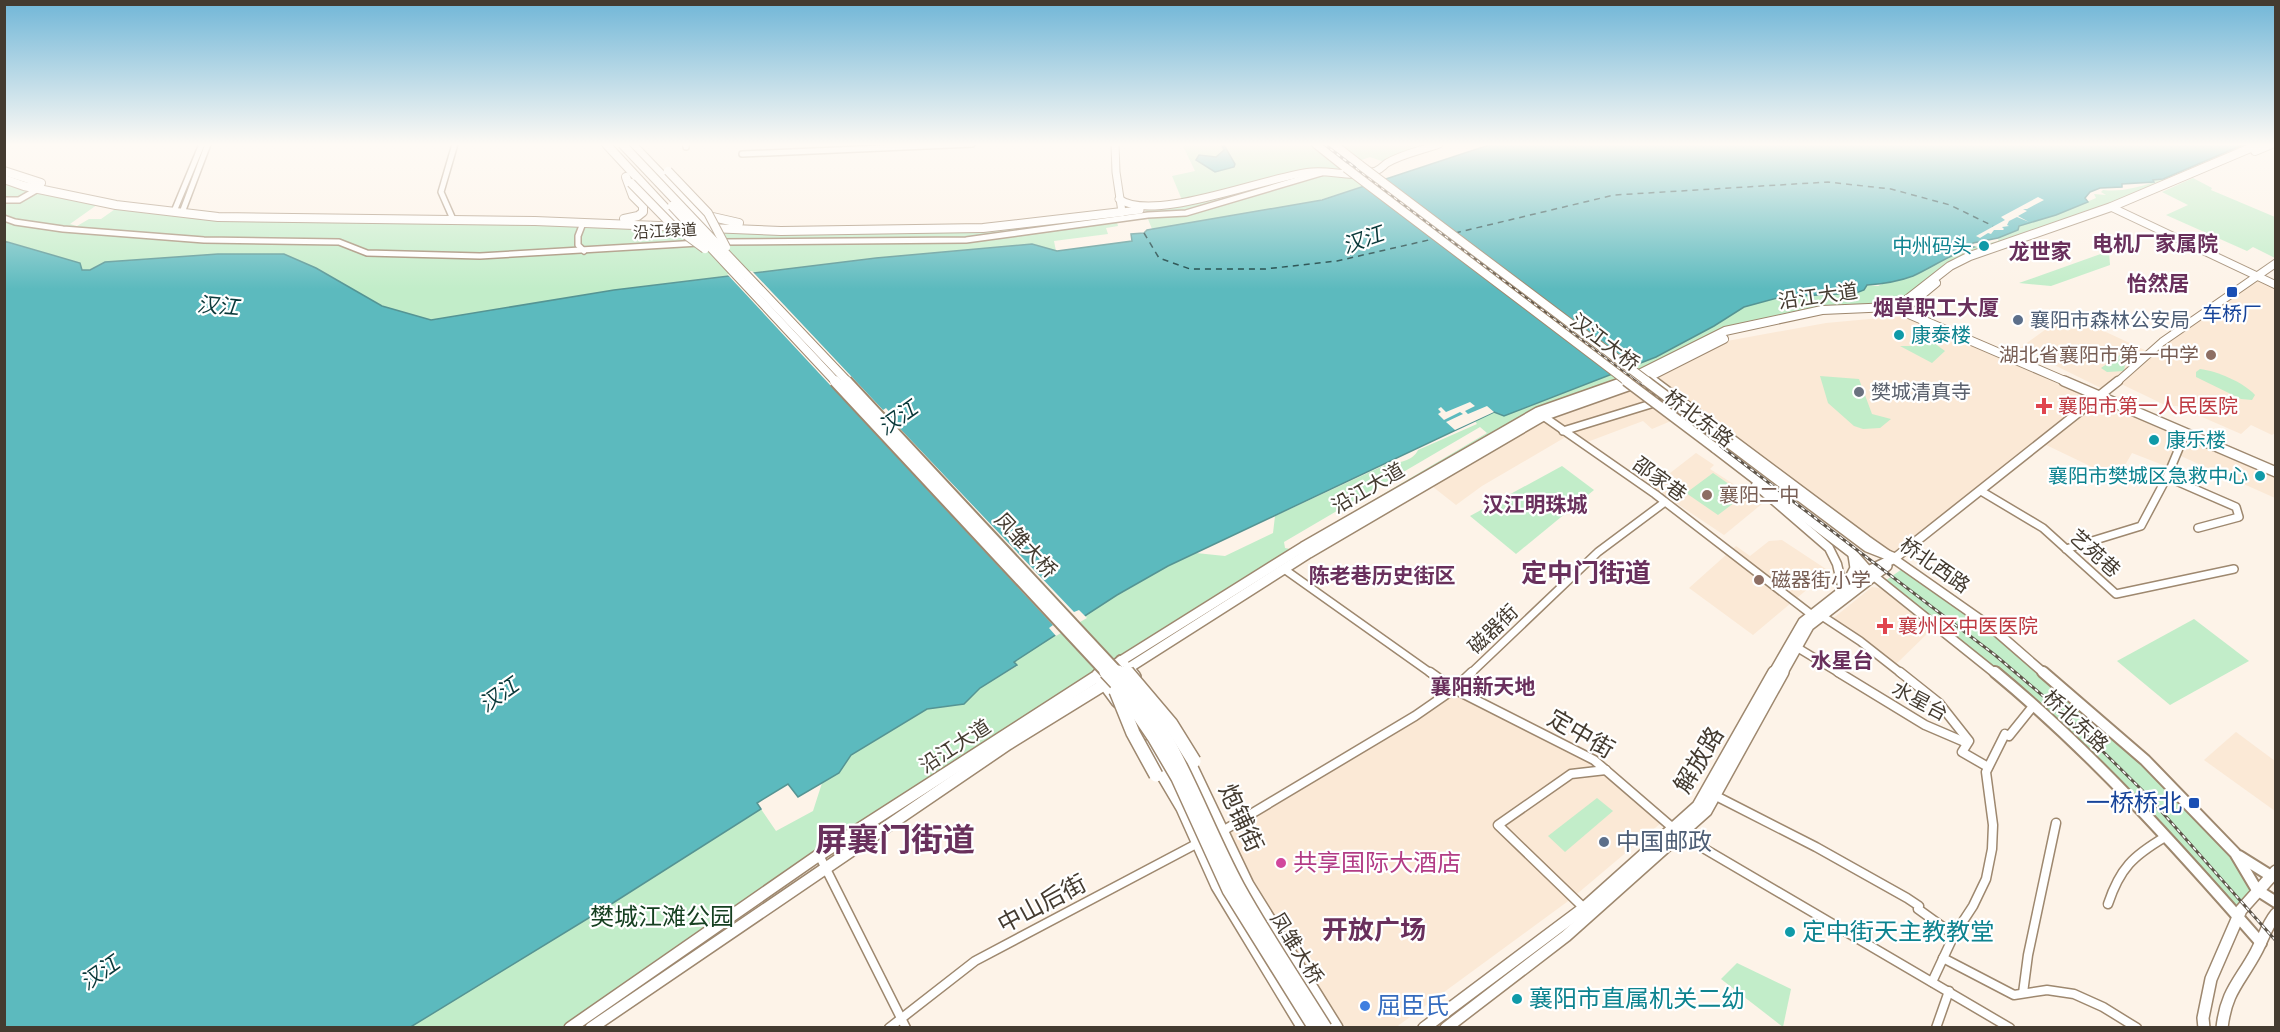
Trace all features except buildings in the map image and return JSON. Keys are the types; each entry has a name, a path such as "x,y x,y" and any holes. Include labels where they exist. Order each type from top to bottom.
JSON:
{"main road":[{"path":"54,192 141,209 218,217 680,224"},
{"path":"82,192 120,201 221,213 624,219 792,231 983,228 1121,206"},
{"path":"624,219 638,216 643,212 643,206 632,192"},
{"path":"641,192 671,224 729,262"},
{"path":"651,192 680,224"},
{"name":"凤雏大桥","path":"662,192 1069,624 1127,682 1163,734 1187,776 1238,887 1325,1028"},
{"name":"凤雏大桥","path":"666,192 729,262"},
{"path":"677,192 710,226 982,223 1121,206"},
{"path":"688,192 708,213 729,262"},
{"name":"汉江大桥","path":"1378,192 1852,553 1871,574"},
{"name":"汉江大桥","path":"1396,192 1867,547 1895,558"},
{"path":"2115,209 2153,192"},
{"path":"1896,309 1912,305 1943,277 1975,259 2156,192"},
{"path":"690,206 712,218 748,225"},
{"path":"1896,309 2276,472"},
{"name":"沿江大道","path":"1124,665 1543,416 1626,385 1740,333 1822,314 1854,310 1896,309"},
{"name":"沿江大道","path":"591,1028 1103,679 1303,548 1538,412 1626,385"},
{"path":"1852,553 1864,560 1877,563 1895,558"},
{"path":"1843,590 1855,568 1852,553"},
{"name":"解放路","path":"1446,1028 1566,936 1677,832 1698,806 1803,622 1817,615 1895,558"},
{"name":"解放路","path":"1424,1028 1584,908 1706,811 1809,626 1843,590 1871,574"},
{"path":"1069,624 1105,649 1171,724 1194,761 1207,797"},
{"path":"1069,624 1088,660 1115,690 1133,733 1156,775 1183,808"},
{"name":"凤雏大桥","path":"1069,624 1120,687 1154,738 1178,778 1229,890 1315,1028"},
{"name":"炮铺街","path":"1124,665 1156,706 1191,765 1247,885 1336,1028"},
{"path":"1103,679 1183,808 1218,886 1304,1028"},
{"name":"沿江大道","path":"570,1028 819,855 1103,679"},
{"path":"2204,1028 2203,1018 2211,979 2241,910 2273,873"},
{"path":"2222,1028 2223,1007 2229,992 2261,943 2266,926 2276,914"}],"street":[{"path":"4,200 19,200 33,192"},
{"path":"179,209 185,192"},
{"path":"179,209 187,192"},
{"path":"441,192 452,217"},
{"path":"1120,192 1121,206"},
{"path":"1121,206 1170,204 1230,192"},
{"name":"沿江绿道","path":"4,218 15,222 63,229 194,239 339,242 367,253 480,256 584,252 617,247 689,243 966,240 1147,212 1186,213 1256,192"},
{"path":"1121,206 1147,212 1170,204"},
{"path":"2115,209 2276,285"},
{"path":"583,223 578,236 578,245 584,252"},
{"name":"解放路","path":"1895,558 2100,397 2162,342 2276,263"},
{"name":"桥北西路","path":"1646,375 1866,540 1991,627 2145,760 2235,853 2257,890"},
{"name":"桥北东路","path":"1626,385 1751,481 1818,537 1829,548 1837,564 1843,590"},
{"path":"1563,431 1651,404"},
{"name":"邵家巷","path":"1543,416 1665,502 1817,615 1860,641 1939,703 1969,741 1962,752 1988,766"},
{"path":"2066,549 2141,526 2167,477 2185,434"},
{"path":"2167,477 2236,507 2239,517 2198,528"},
{"name":"艺苑巷","path":"1981,491 2043,528 2116,594 2234,569"},
{"name":"磁器街","path":"1223,831 1415,716 1454,689 1598,552 1665,502"},
{"name":"定中街","path":"1284,569 1454,689 1594,760 1677,832 2010,1028"},
{"name":"桥北东路","path":"1871,574 1972,652 2034,705 2124,790 2261,943"},
{"name":"水星台","path":"1798,648 1925,725 1967,743"},
{"path":"1932,982 1954,934 1973,906 1986,879 1992,849 1993,825 1986,772 1988,766 2005,734 2009,736 2034,705"},
{"path":"1584,908 1498,825 1571,774 1606,770"},
{"path":"1716,796 1816,847 1907,898 1919,906 1918,909 1954,934"},
{"path":"2023,993 2028,955 2056,823"},
{"name":"中山后街","path":"889,1028 975,961 1223,831"},
{"path":"2108,904 2115,880 2131,858 2165,837"},
{"path":"2235,853 2273,873"},
{"path":"819,855 906,1028"},
{"path":"2257,890 2276,903"},
{"path":"1944,957 2014,995 2066,991 2111,1011 2137,1028"},
{"path":"1936,1028 1949,991"}],"shaded area":[{"name":"湖北省襄阳市第一中学","path":"2256,276 2275,285 2275,433 2272,435 2251,425 2241,434 2177,406 2167,406 2117,382 2107,391 2020,348 2067,314 2147,351"},
{"path":"1902,316 2275,478 2275,498 2174,453 2168,467 2132,453 2117,479 2042,443 1895,558 1652,379 1727,341 1826,323"},
{"path":"1626,388 1671,421 1652,429 1643,421 1582,444 1569,435 1482,486 1456,505 1428,483 1543,416"},
{"name":"襄阳二中","path":"1696,453 1714,465 1710,469 1763,503 1724,535 1652,487"},
{"name":"磁器街小学","path":"1782,540 1829,571 1753,635 1689,588 1736,546 1750,556 1769,541"},
{"name":"襄州区中医医院","path":"1872,587 1880,588 1927,622 1931,630 1895,665 1831,620"},
{"path":"1455,692 1592,763 1661,823 1571,899 1395,1028 1347,1027 1340,1023 1251,885 1228,831"},
{"path":"2236,732 2275,761 2275,811 2204,760"}],"green space":[{"path":"4,192 60,192 101,202 70,224 77,226 89,219 101,219 118,207 145,213 203,218 992,230 1146,213 1145,209 1159,208 1182,200 1179,192 1344,192 1307,204 1152,229 1148,219 1117,222 1118,226 1106,228 1108,234 1054,241 1056,251 1032,244 876,258 614,290 431,320 382,306 316,268 284,254 218,254 105,262 89,270 82,270 80,263 5,241"},
{"name":"樊城江滩公园","path":"2101,192 2147,192 2112,207 1970,256 1892,307 1851,307 1725,331 1643,371 1538,412 1194,615 563,1027 409,1028 761,809 776,831 813,811 822,783 839,773 851,755 927,709 964,703 980,688 1017,666 1013,662 1117,595 1168,566 1196,553 1225,556 1273,533 1275,516 1387,464 1409,459 1418,450 1477,424 1475,421 1494,412 1505,415 1656,357 1744,307 1781,297 1856,293 1867,285 1878,286 1893,279 1899,280 1913,276 1962,250 1998,241 1999,237 2018,230 2019,226 2056,215 2096,198 2094,194 2106,195","holes":["1480,427 1487,433 1290,549 1285,548 1284,542"]},
{"path":"2162,192 2216,192 2275,217 2275,258 2253,247 2247,251 2166,215 2188,205"},
{"path":"2109,251 2110,265 2051,286 2019,283"},
{"path":"1918,342 1934,343 1945,351 1932,363 1900,346 1919,346"},
{"path":"2130,348 2139,352 2125,365 2124,371 2107,372 2101,368"},
{"path":"2200,369 2229,378 2255,395 2252,400 2241,399 2196,377 2196,372"},
{"path":"1820,376 1859,379 1872,414 1891,419 1880,428 1863,429 1854,426 1828,403"},
{"path":"1562,466 1594,490 1516,554 1470,516"},
{"path":"1713,473 1736,489 1747,493 1718,515 1686,493"},
{"path":"1905,567 1989,626 2145,760 2235,853 2257,890 2239,918 2034,705 1882,583"},
{"path":"2194,619 2249,661 2170,705 2117,661"},
{"path":"1597,798 1613,811 1565,852 1548,836"},
{"path":"1737,963 1791,989 1783,1027 1721,979"}],"water":[{"name":"汉江","path":"1346,192 2090,192 2085,198 2088,202 2019,226 2018,230 1998,238 1973,243 1971,246 1974,247 1908,278 1867,285 1864,290 1856,293 1781,297 1744,307 1656,357 1504,416 1494,412 1168,566 1117,595 1014,662 1017,665 980,688 964,704 927,709 851,755 839,773 798,797 788,784 757,803 761,809 409,1028 5,1027 4,241 80,263 82,270 90,270 105,262 218,254 284,254 316,268 382,306 431,320 614,290 876,258 1032,244 1057,251 1132,241 1131,234 1144,233 1147,230 1322,200"}],"pier":[{"path":"1375,192 1401,192 1637,369 1617,377"},
{"path":"2038,197 2044,200 2023,209 2027,211 2018,216 2029,222 2017,217 2009,221 2007,225 2009,226 2002,227 2003,230 1994,230 1991,234 1988,233 1980,238 1976,236 2005,220 2001,217"},
{"path":"752,271 883,410 886,408 891,414 888,416 1074,612 1079,610 1087,618 1056,636 1049,628 1053,625 727,274"},
{"path":"1470,402 1475,406 1465,411 1468,414 1487,406 1494,412 1455,430 1446,422 1463,414 1460,412 1444,420 1438,414 1441,412 1438,409 1441,407 1446,412"}],"ferry route":[{"path":"1455,233 1614,195 1661,192"},
{"path":"1903,192 1950,205 1993,226"},
{"path":"1144,233 1159,258 1190,269 1265,269 1337,261 1433,239"}],"railway":[{"path":"1387,192 1995,655 2069,718 2146,794 2276,941"}],"place":[{"name":"中州码头","path":"1984,246"},
{"name":"车桥厂","path":"2232,292"},
{"name":"襄阳市森林公安局","path":"2018,320"},
{"name":"康泰楼","path":"1899,335"},
{"name":"湖北省襄阳市第一中学","path":"2211,355"},
{"name":"樊城清真寺","path":"1859,392"},
{"name":"襄阳市第一人民医院","path":"2044,406"},
{"name":"康乐楼","path":"2154,440"},
{"name":"襄阳市樊城区急救中心","path":"2260,476"},
{"name":"襄阳二中","path":"1707,495"},
{"name":"磁器街小学","path":"1759,580"},
{"name":"襄州区中医医院","path":"1885,626"},
{"name":"一桥桥北","path":"2194,803"},
{"name":"中国邮政","path":"1604,842"},
{"name":"共享国际大酒店","path":"1281,863"},
{"name":"定中街天主教教堂","path":"1790,932"},
{"name":"襄阳市直属机关二幼","path":"1517,999"},
{"name":"屈臣氏","path":"1365,1006"}],"district":[{"name":"电机厂家属院","path":"2155,244"},
{"name":"龙世家","path":"2040,252"},
{"name":"怡然居","path":"2158,284"},
{"name":"烟草职工大厦","path":"1936,308"},
{"name":"汉江明珠城","path":"1535,505"},
{"name":"定中门街道","path":"1586,573"},
{"name":"陈老巷历史街区","path":"1382,576"},
{"name":"水星台","path":"1842,661"},
{"name":"襄阳新天地","path":"1483,687"},
{"name":"屏襄门街道","path":"895,840"},
{"name":"开放广场","path":"1374,930"}]}
